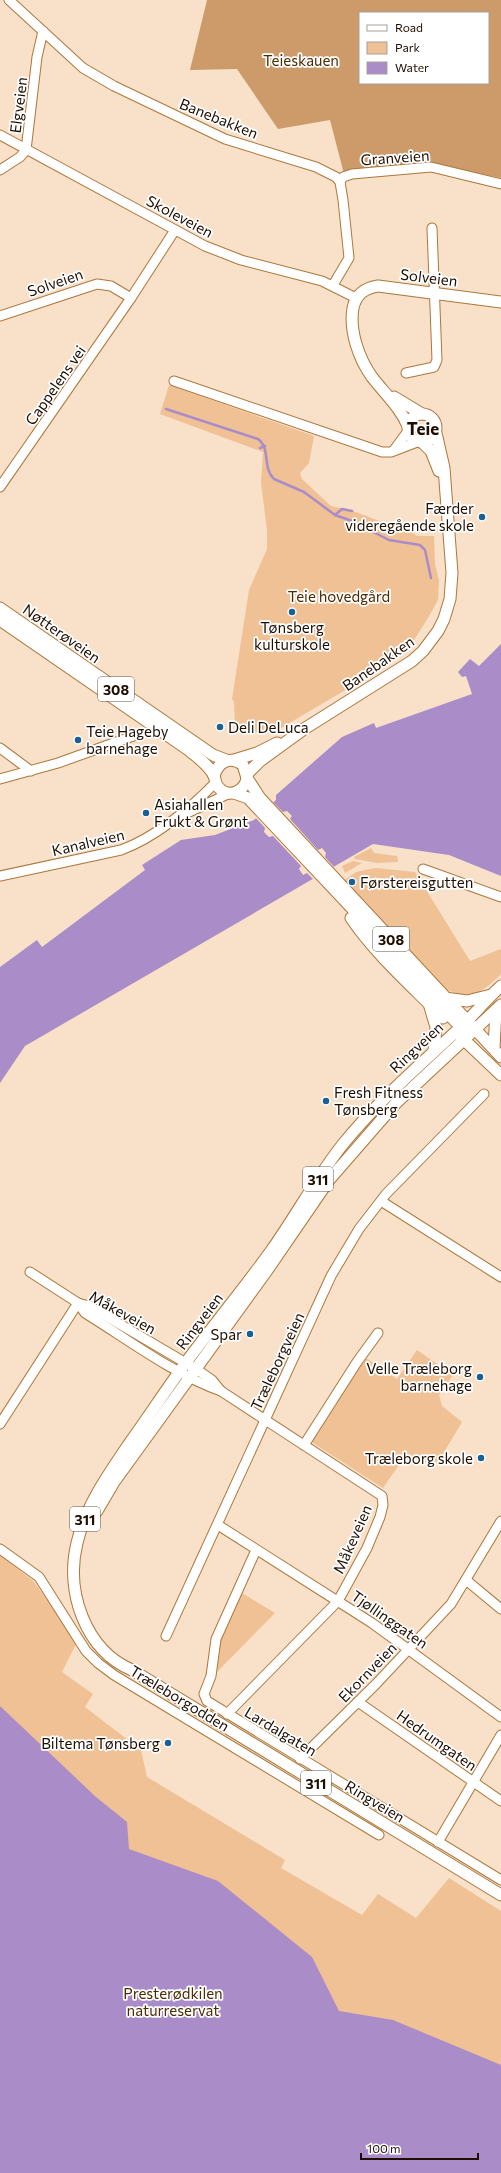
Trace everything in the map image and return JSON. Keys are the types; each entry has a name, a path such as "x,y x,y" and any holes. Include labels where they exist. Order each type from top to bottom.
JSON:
{"main road":[{"name":"Solveien","path":"356,298 367,289 378,286 501,302"},
{"name":"Banebakken","path":"356,298 352,318 356,341 367,370 402,412 411,437 431,451 444,483"},
{"name":"Banebakken","path":"247,776 260,760 412,661 423,651 438,631 448,607 452,583 451,554 444,483 444,468 436,434 435,421 430,416 422,414 385,392"},
{"path":"408,429 413,417 422,414"},
{"path":"420,442 431,440 436,434"},
{"name":"Nøtterøveien","path":"0,608 213,755 230,760"},
{"name":"Nøtterøveien","path":"0,620 190,751 201,760 214,780"},
{"name":"Banebakken","path":"230,760 257,753 304,730"},
{"path":"214,780 216,767 230,760"},
{"name":"308","path":"230,760 243,765 257,801 333,883 446,998 461,1026"},
{"path":"232,793 243,788 247,776"},
{"name":"308","path":"214,780 222,791 257,801"},
{"name":"308","path":"333,883 347,912 363,934 430,1007 461,1026"},
{"name":"308","path":"339,896 449,1015 461,1026"},
{"name":"Ringveien","path":"501,986 379,1103 343,1144 264,1260 182,1367 99,1491 86,1516 75,1550 75,1588 79,1607 87,1627 97,1642 118,1664 132,1670 501,1895"},
{"path":"446,998 466,1000 492,995"},
{"name":"308","path":"430,1007 436,1027 434,1051"},
{"path":"498,1008 499,1055"},
{"name":"Ringveien","path":"132,1670 102,1638 89,1614 81,1579 83,1544 91,1521 105,1496 338,1169 396,1103 498,1008"},
{"path":"461,1026 501,1075"},
{"path":"461,1026 469,1035 499,1055"}],"street":[{"name":"Banebakken","path":"9,0 83,68 114,86 225,139 316,167 336,177 340,182"},
{"name":"Elgveien","path":"0,170 26,150 37,57 43,31"},
{"name":"Skoleveien","path":"0,135 205,246 234,257 264,266 295,272 333,285 356,298"},
{"name":"Granveien","path":"340,182 343,177 352,174 430,167 501,184"},
{"path":"333,285 349,258 340,182"},
{"path":"406,372 429,369 436,364 432,228"},
{"path":"131,298 176,230"},
{"name":"Solveien","path":"0,316 97,284 111,286 131,298"},
{"name":"Cappelens vei","path":"0,487 131,298"},
{"path":"174,381 373,449 387,452 420,442"},
{"path":"394,450 408,429"},
{"path":"0,779 31,771 136,735"},
{"path":"0,748 31,771"},
{"name":"Kanalveien","path":"0,876 121,850 148,838 175,819 214,780"},
{"name":"Kanalveien","path":"175,819 232,793"},
{"path":"423,869 501,897"},
{"name":"Træleborgveien","path":"166,1636 332,1276 359,1229 381,1201 484,1094"},
{"path":"381,1201 501,1277"},
{"name":"Måkeveien","path":"30,1272 78,1303 85,1313 193,1373 212,1380 221,1391 382,1496 383,1505 380,1517 366,1548 338,1600 227,1714"},
{"path":"0,1424 78,1303"},
{"path":"304,1446 357,1362 378,1333"},
{"name":"Ekornveien","path":"300,1759 358,1702 451,1604 466,1580 472,1566 501,1521"},
{"name":"Tjøllinggaten","path":"218,1525 338,1600 409,1648 501,1717"},
{"name":"Træleborgodden","path":"0,1549 39,1577 86,1652 98,1663 114,1675 379,1835"},
{"name":"Lardalgaten","path":"256,1550 216,1638 211,1676 204,1694 207,1701 501,1880"},
{"path":"466,1580 501,1609"},
{"name":"Hedrumgaten","path":"358,1702 501,1800"},
{"path":"438,1842 501,1735"}],"green space":[{"name":"Teieskauen","path":"207,0 501,0 501,178 422,162 344,174 330,120 278,129 237,69 190,70"},
{"name":"Teie hovedgård","path":"169,385 314,436 309,463 300,473 302,479 331,506 353,511 382,522 392,531 406,528 417,536 434,536 435,564 439,581 438,600 409,648 381,669 271,734 235,728 234,702 232,699 249,590 267,549 267,530 261,483 263,452 160,414"},
{"path":"371,848 374,853 397,856 398,862 377,863 355,859 354,857"},
{"path":"353,861 362,863 345,873 342,866"},
{"path":"375,868 415,872 470,961 501,949 501,974 487,987 474,994 459,994 441,987 342,882 356,872"},
{"path":"417,1350 453,1375 439,1395 442,1406 462,1422 438,1462 405,1456 383,1488 310,1441 366,1358 397,1379"},
{"name":"Presterødkilen naturreservat","path":"0,1555 33,1581 78,1640 62,1672 93,1694 85,1707 141,1750 147,1777 285,1860 281,1868 362,1915 378,1894 416,1918 449,1878 501,1911 501,2173 0,2173"},
{"path":"242,1593 275,1613 217,1672 221,1639"}],"water":[{"path":"501,644 501,876 449,855 373,844 25,1046 0,1083 0,967 37,940 42,947 145,870 142,865 181,840 215,835 254,820 276,800 276,795 342,737 374,723 376,728 472,694 466,676 462,677 458,672 470,659 479,666"},
{"name":"Presterødkilen naturreservat","path":"0,1706 96,1797 127,1822 129,1849 218,1881 312,1957 339,2011 393,2020 501,2065 501,2173 0,2173"}],"pier":[{"path":"272,801 283,812 287,811 292,816 290,819 318,850 322,848 326,853 325,857 335,868 314,880 307,873 303,875 299,869 301,866 273,836 269,837 264,832 265,828 255,817"}],"waterway":[{"path":"166,409 258,439 262,443 266,453 268,469 274,479 304,492 335,515 352,521 389,540 420,545 425,550 431,578"},
{"path":"260,448 265,446"},
{"path":"335,515 342,509 352,511"}],"place":[{"name":"Færder videregående skole","path":"482,517"},
{"name":"Tønsberg kulturskole","path":"292,612"},
{"name":"Deli DeLuca","path":"220,727"},
{"name":"Teie Hageby barnehage","path":"78,740"},
{"name":"Asiahallen Frukt & Grønt","path":"146,813"},
{"name":"Førstereisgutten","path":"352,882"},
{"name":"Fresh Fitness Tønsberg","path":"326,1101"},
{"name":"Spar","path":"250,1334"},
{"name":"Velle Træleborg barnehage","path":"480,1377"},
{"name":"Træleborg skole","path":"481,1458"},
{"name":"Biltema Tønsberg","path":"168,1743"}],"district":[{"name":"Teie","path":"423,428"}]}
